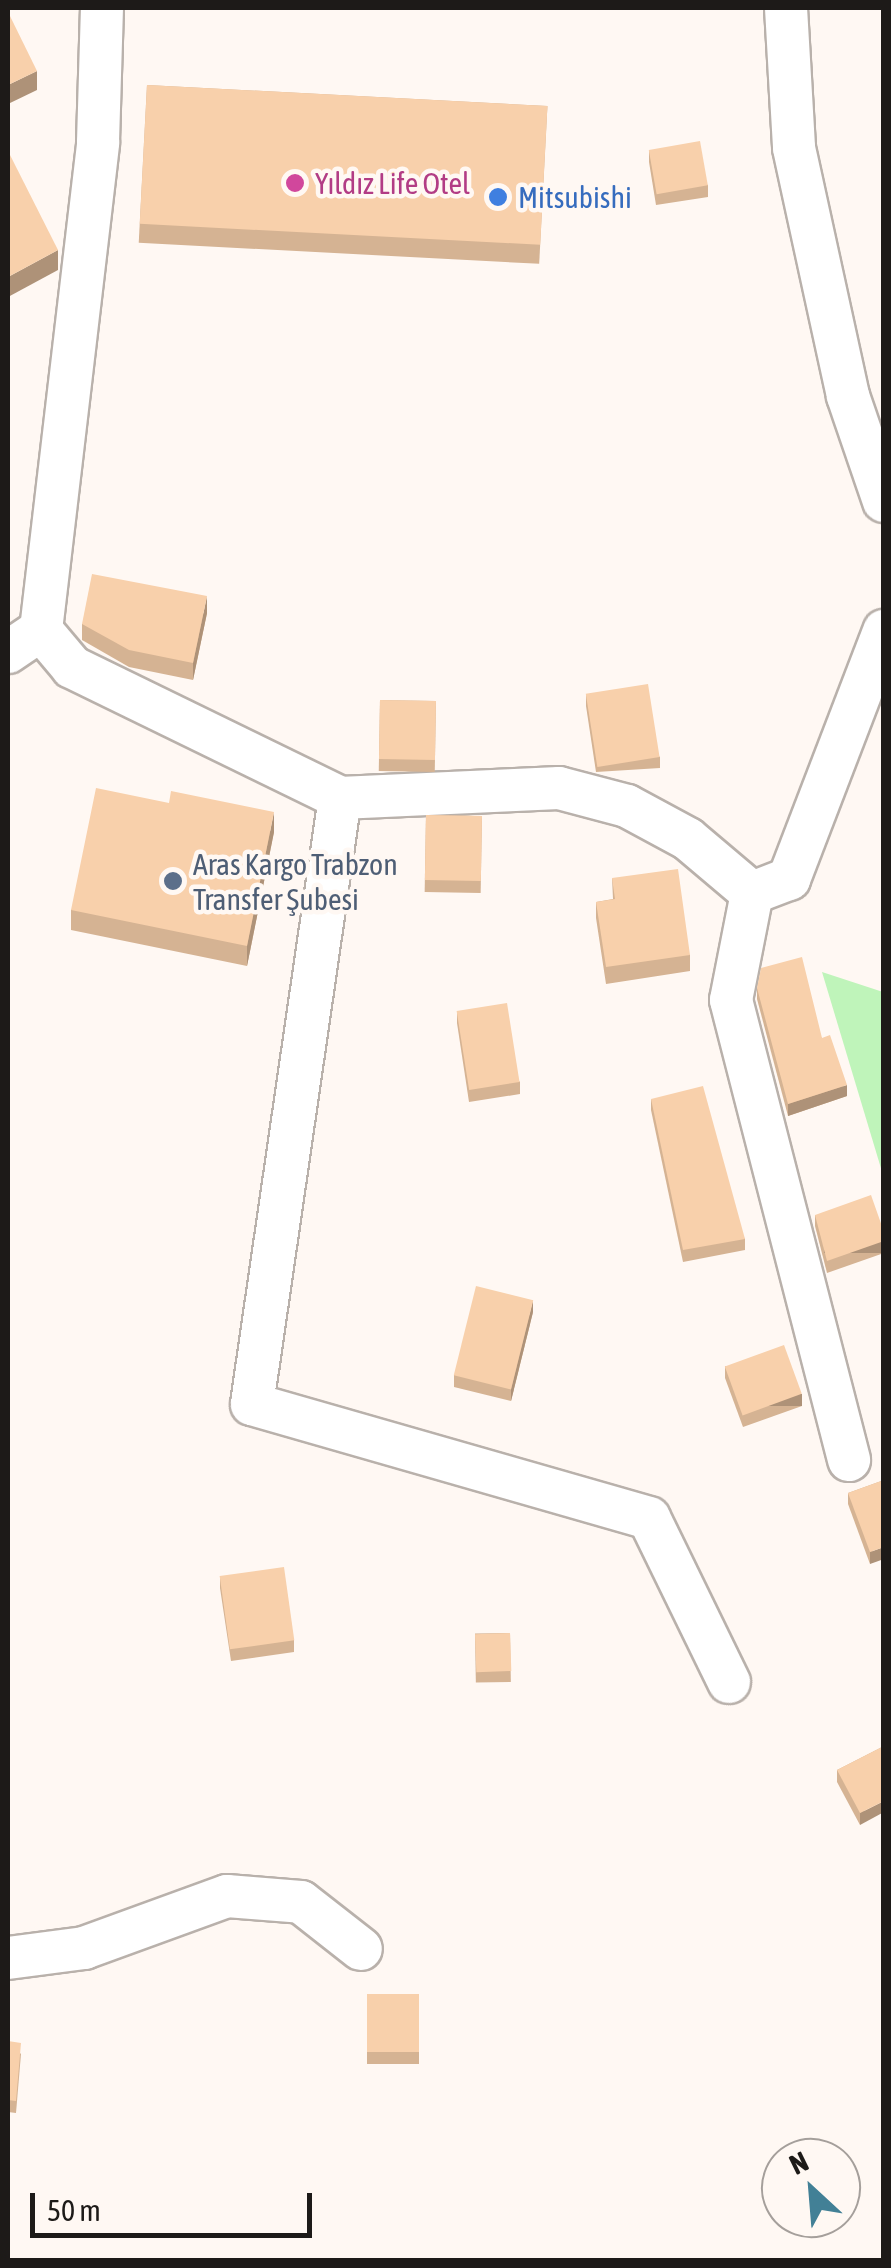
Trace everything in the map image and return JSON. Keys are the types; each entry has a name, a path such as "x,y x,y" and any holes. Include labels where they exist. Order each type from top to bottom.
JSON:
{"street":[{"path":"102,8 98,142 24,641 340,798 559,788 643,814 752,893"},
{"path":"786,8 794,148 848,396 884,501"},
{"path":"752,893 789,880 884,631"},
{"path":"340,798 252,1404 648,1518 729,1682"},
{"path":"752,893 731,1000 849,1460"},
{"path":"8,1958 84,1948 227,1896 301,1902 360,1950"}],"green space":[{"path":"822,972 883,992 883,1175"}],"building":[{"path":"8,15 37,71 8,85"},
{"name":"Yıldız Life Otel","path":"147,85 547,106 540,245 140,224"},
{"path":"700,141 708,185 657,194 649,150"},
{"path":"8,151 58,250 8,277"},
{"path":"92,574 207,596 193,663 129,650 82,624"},
{"path":"648,684 660,757 597,767 586,694"},
{"path":"380,700 436,701 435,760 379,759"},
{"name":"Aras Kargo Trabzon Transfer Şubesi","path":"96,788 169,803 171,791 274,812 247,946 71,910"},
{"path":"426,815 482,816 481,881 425,880"},
{"path":"678,869 690,955 606,967 596,902 615,899 612,878"},
{"path":"802,957 822,1038 830,1035 847,1085 788,1104 757,988 761,968"},
{"path":"507,1003 520,1082 469,1090 457,1011"},
{"path":"703,1086 745,1239 683,1250 651,1099"},
{"path":"871,1195 884,1241 827,1261 815,1215"},
{"path":"476,1286 533,1300 511,1390 454,1375"},
{"path":"784,1345 802,1394 743,1415 725,1367"},
{"path":"884,1480 884,1547 870,1552 848,1493"},
{"path":"284,1567 294,1640 230,1649 220,1576"},
{"path":"510,1633 511,1671 476,1672 475,1634"},
{"path":"884,1746 884,1801 860,1813 837,1770"},
{"path":"367,1994 419,1994 419,2052 367,2052"},
{"path":"8,2041 21,2043 16,2101 8,2100"}],"place":[{"name":"Yıldız Life Otel","path":"295,183"},
{"name":"Mitsubishi","path":"498,197"},
{"name":"Aras Kargo Trabzon Transfer Şubesi","path":"173,881"}]}
